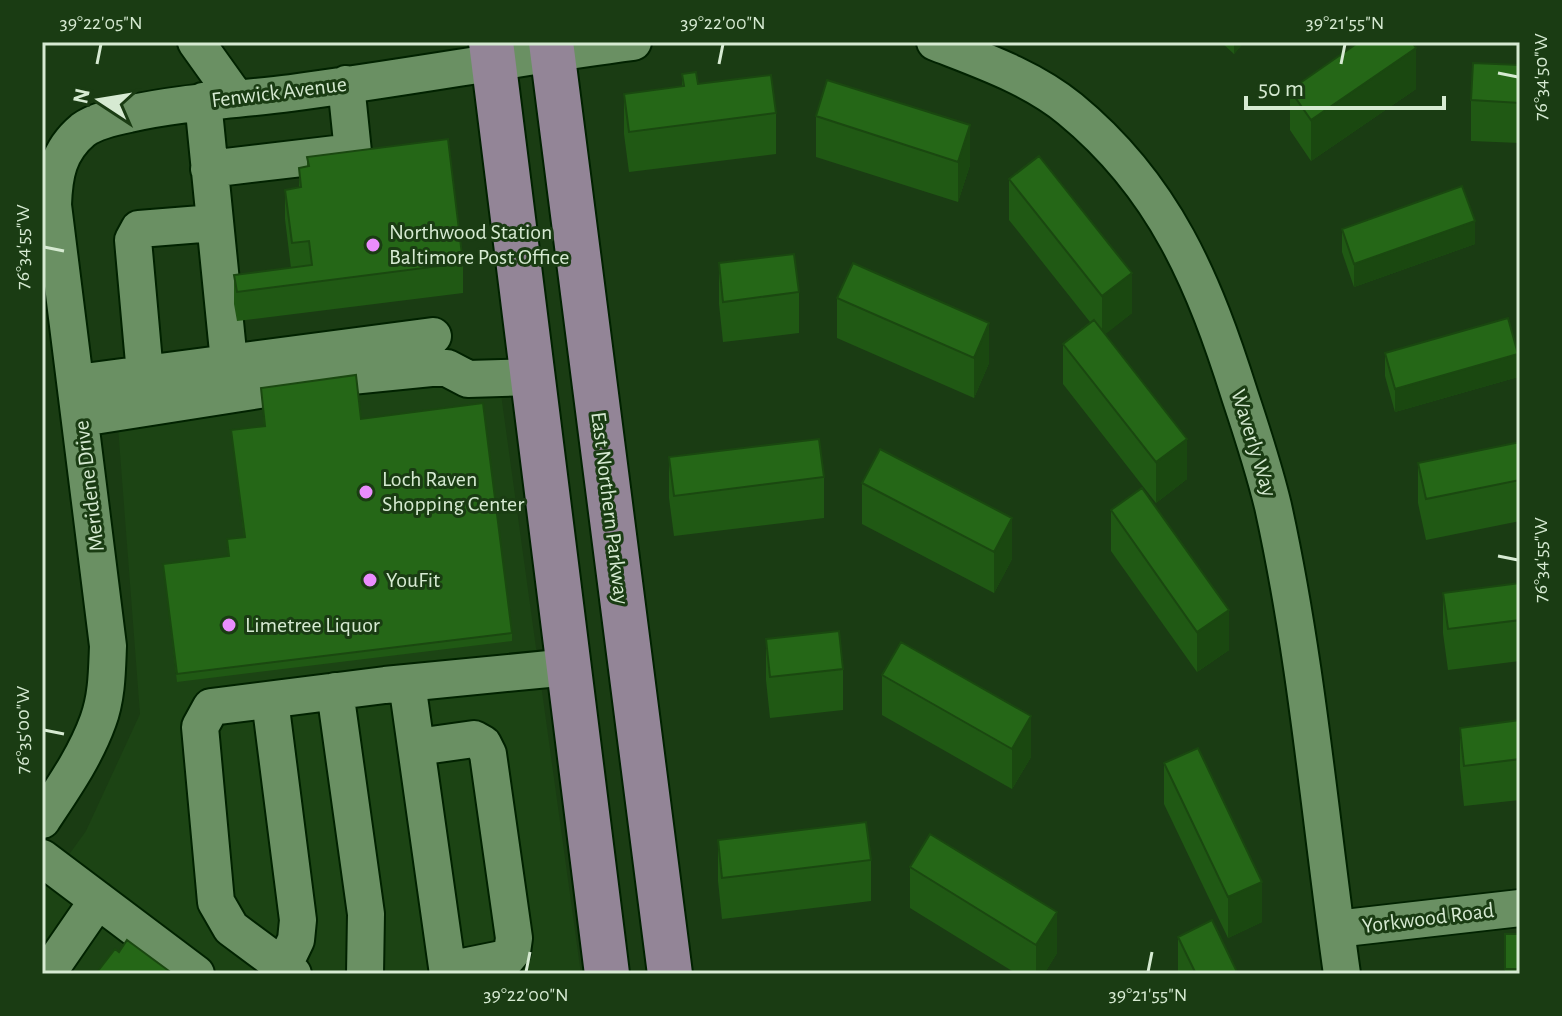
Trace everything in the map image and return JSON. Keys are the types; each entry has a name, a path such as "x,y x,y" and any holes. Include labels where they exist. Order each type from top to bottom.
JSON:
{"main road":[{"name":"East Northern Parkway","path":"551,47 670,974"},
{"path":"492,52 607,974"}],"street":[{"path":"196,42 219,100 209,169 229,362"},
{"path":"492,52 633,42"},
{"name":"Waverly Way","path":"935,42 1024,79 1068,107 1102,138 1140,179 1185,251 1207,297 1261,462 1290,592 1342,974"},
{"name":"Fenwick Avenue","path":"58,153 85,128 112,118 219,100 346,84 492,52"},
{"path":"209,169 353,152 346,84"},
{"name":"Meridene Drive","path":"42,820 82,759 99,719 108,646 53,205 58,153"},
{"path":"145,374 133,240 139,229 214,223"},
{"path":"77,383 433,336"},
{"path":"81,418 341,377 431,368 447,368 468,379 533,377"},
{"path":"270,700 298,920 288,970 231,928 216,902 200,727 211,707 335,691 569,667"},
{"path":"407,683 448,972 507,958 512,952 514,938 488,754 483,744 474,739 417,747"},
{"path":"335,691 366,914 365,974"},
{"path":"42,858 196,974"},
{"path":"47,974 98,900"},
{"name":"Yorkwood Road","path":"1336,929 1520,908"}],"shaded area":[{"path":"497,365 581,974 42,974 42,892 86,831 140,714 117,414"}],"building":[{"path":"1359,42 1412,42 1416,48 1311,120 1290,90"},
{"path":"1473,63 1520,65 1520,103 1471,100"},
{"path":"696,72 698,84 771,75 776,113 629,132 624,94 684,86 682,74"},
{"path":"827,80 970,125 958,162 816,116"},
{"name":"Northwood Station Baltimore Post Office","path":"448,139 463,263 237,292 234,275 312,265 309,241 292,243 285,190 301,187 299,168 309,166 307,157"},
{"path":"1039,156 1132,273 1102,296 1009,179"},
{"path":"1462,186 1475,221 1354,264 1342,229"},
{"path":"794,254 799,292 723,302 719,263"},
{"path":"853,263 989,323 974,358 837,298"},
{"path":"1508,318 1518,354 1395,389 1385,353"},
{"path":"1094,320 1187,439 1156,462 1063,344"},
{"name":"Loch Raven Shopping Center","path":"356,375 361,419 483,403 512,633 177,674 163,564 229,556 227,539 245,537 231,430 265,426 261,388"},
{"path":"819,439 824,477 674,496 669,457"},
{"path":"1520,442 1520,480 1426,499 1418,463"},
{"path":"880,449 1012,518 994,552 862,483"},
{"path":"1142,488 1229,610 1197,632 1111,510"},
{"path":"1520,583 1520,620 1448,629 1443,593"},
{"path":"839,631 843,669 770,677 766,639"},
{"path":"901,642 1031,716 1012,749 882,675"},
{"path":"1520,720 1520,759 1464,766 1460,728"},
{"path":"1198,748 1262,882 1228,897 1164,763"},
{"path":"866,822 871,860 722,878 718,840"},
{"path":"930,834 1057,912 1036,945 910,867"},
{"path":"1212,920 1238,974 1196,974 1178,937"},
{"path":"1505,934 1520,934 1520,969 1505,969"},
{"path":"127,940 173,974 102,974 98,971 115,949 119,952"}],"place":[{"name":"Northwood Station Baltimore Post Office","path":"373,245"},
{"name":"Loch Raven Shopping Center","path":"366,492"},
{"name":"YouFit","path":"370,580"},
{"name":"Limetree Liquor","path":"229,625"}]}
